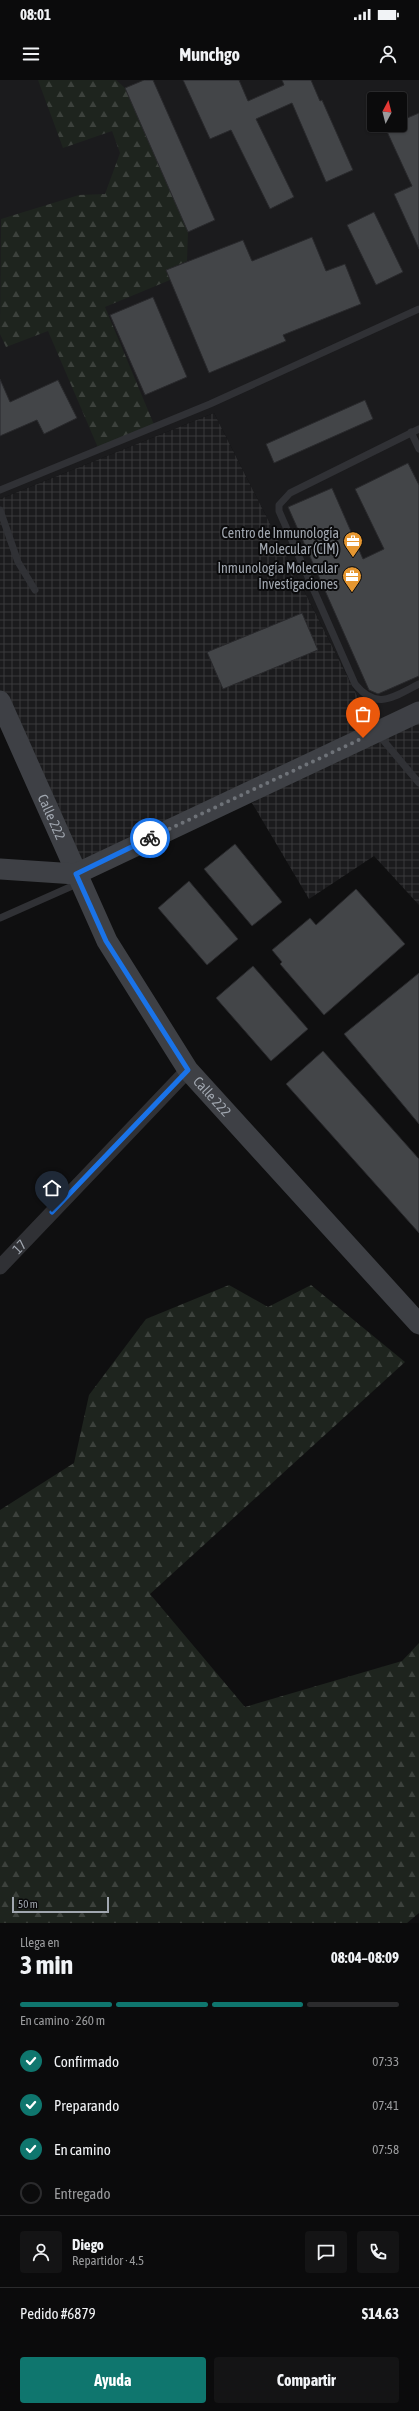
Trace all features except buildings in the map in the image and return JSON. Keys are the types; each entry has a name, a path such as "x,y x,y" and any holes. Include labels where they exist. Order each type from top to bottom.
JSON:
{"main road":[{"name":"Calle 222","path":"0,701 106,941 188,1070 419,1324"},
{"path":"0,869 78,878 419,712"}],"street":[{"name":"17","path":"0,1267 188,1070"}],"lane":[{"path":"0,490 210,404 419,309"},
{"path":"419,429 290,493 279,505 279,511 355,684 364,696 375,700 388,700 419,684"},
{"path":"411,432 419,449"},
{"path":"0,510 18,562 34,590"},
{"path":"376,732 419,783"},
{"path":"0,918 78,878"}],"shaded area":[{"path":"0,80 419,80 419,703 372,725 214,413 0,499"},
{"path":"214,413 372,725 419,712 419,905 374,856 309,899 252,803 369,736 76,874 0,701 0,499"}],"green space":[{"path":"38,80 116,80 125,88 188,232 187,261 166,270 170,280 105,307 155,427 99,450 48,331 6,347 0,334 1,219 79,195 105,194 120,153 112,131 63,148"},
{"path":"229,1285 268,1307 311,1285 405,1362 150,1594 245,1707 402,1661 419,1643 419,1913 407,1923 0,1923 0,1510 74,1463 89,1395 146,1319"}],"way so far":[{"path":"150,838 363,738"}],"place":[{"name":"Centro de Inmunología Molecular (CIM)","path":"353,558"},
{"name":"Inmunología Molecular Investigaciones","path":"352,593"}],"route":[{"path":"52,1212 188,1070 106,941 76,874 150,838"}]}
